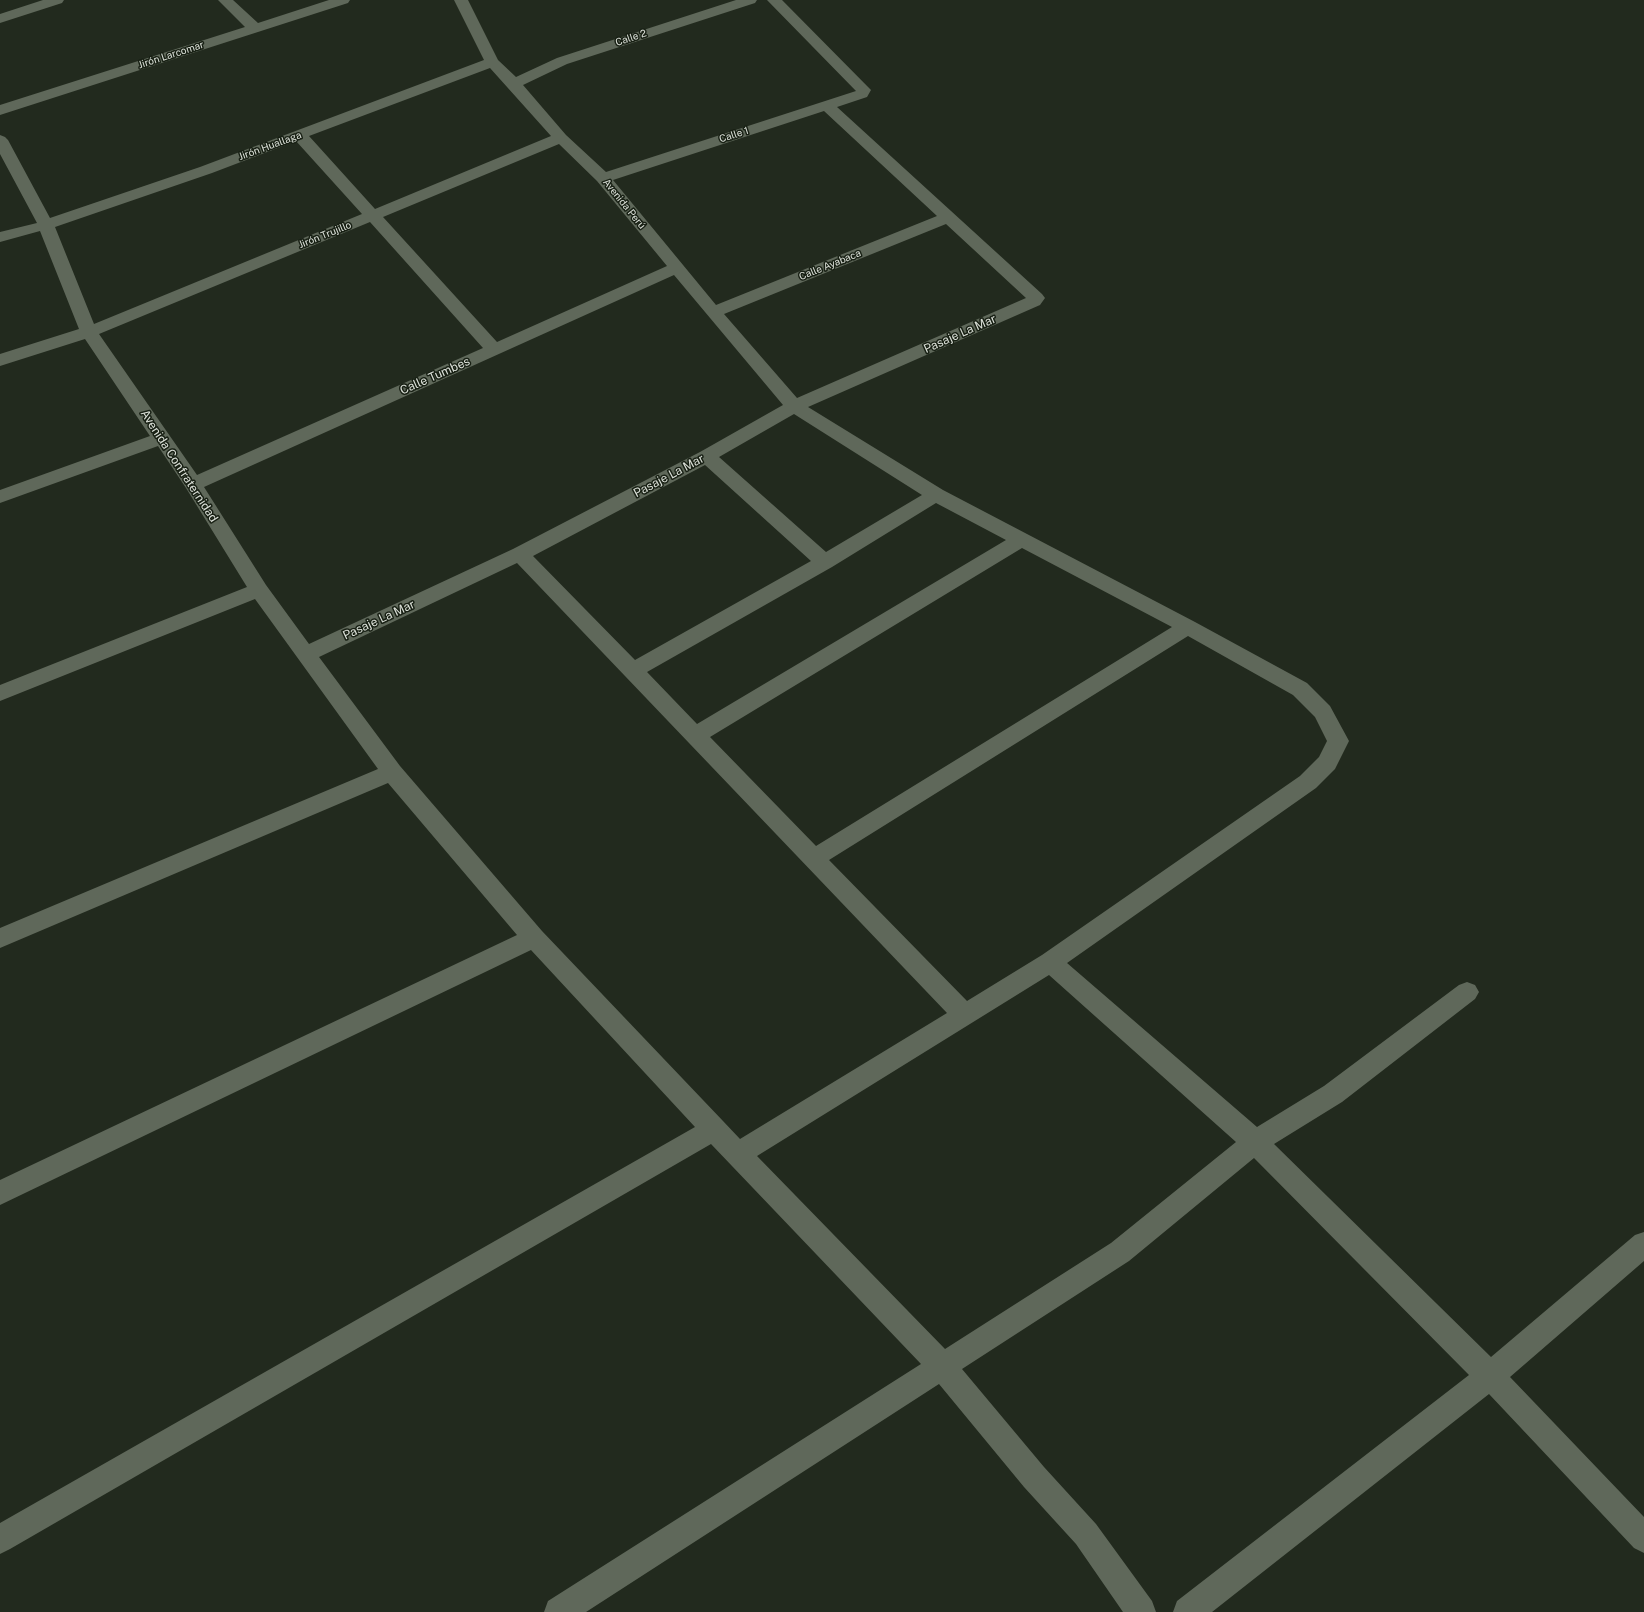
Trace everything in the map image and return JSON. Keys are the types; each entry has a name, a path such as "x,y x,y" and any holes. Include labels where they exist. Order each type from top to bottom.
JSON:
{"street":[{"path":"0,19 57,0"},
{"path":"225,0 255,28"},
{"name":"Jirón Larcomar","path":"0,110 343,0"},
{"name":"Avenida Perú","path":"461,0 492,62 514,84 562,138 603,178 713,312 794,406 936,495 1188,627 1300,689 1323,712 1338,741 1327,763 1308,782 1050,962"},
{"name":"Calle 2","path":"514,84 562,61 750,0"},
{"name":"Calle 1","path":"603,178 862,94 864,90 774,0"},
{"name":"Jirón Huallaga","path":"0,237 46,225 206,170 492,62"},
{"path":"826,105 947,218"},
{"path":"299,135 371,216 494,349"},
{"name":"Jirón Trujillo","path":"0,360 89,332 562,138"},
{"name":"Avenida Confraternidad","path":"0,140 46,225 89,332 193,484 259,590 392,772 534,938 714,1129 943,1367 1034,1477 1086,1534 1141,1612"},
{"name":"Pasaje La Mar","path":"306,654 520,554 707,456 794,406 1034,301 1036,298 947,218"},
{"name":"Calle Ayabaca","path":"713,312 947,218"},
{"name":"Calle Tumbes","path":"193,484 677,268"},
{"path":"0,497 162,438"},
{"path":"707,456 825,562"},
{"path":"632,671 825,562 936,495"},
{"path":"695,736 1021,540"},
{"path":"520,554 965,1014"},
{"path":"0,693 259,590"},
{"path":"814,858 1188,627"},
{"path":"0,938 392,772"},
{"path":"0,1193 534,938"},
{"path":"738,1154 1050,962 1255,1142 1490,1376 1644,1538"},
{"path":"559,1612 1120,1252 1255,1142 1333,1094 1467,992"},
{"path":"0,1539 714,1129"},
{"path":"1188,1612 1490,1376 1644,1244"}]}
